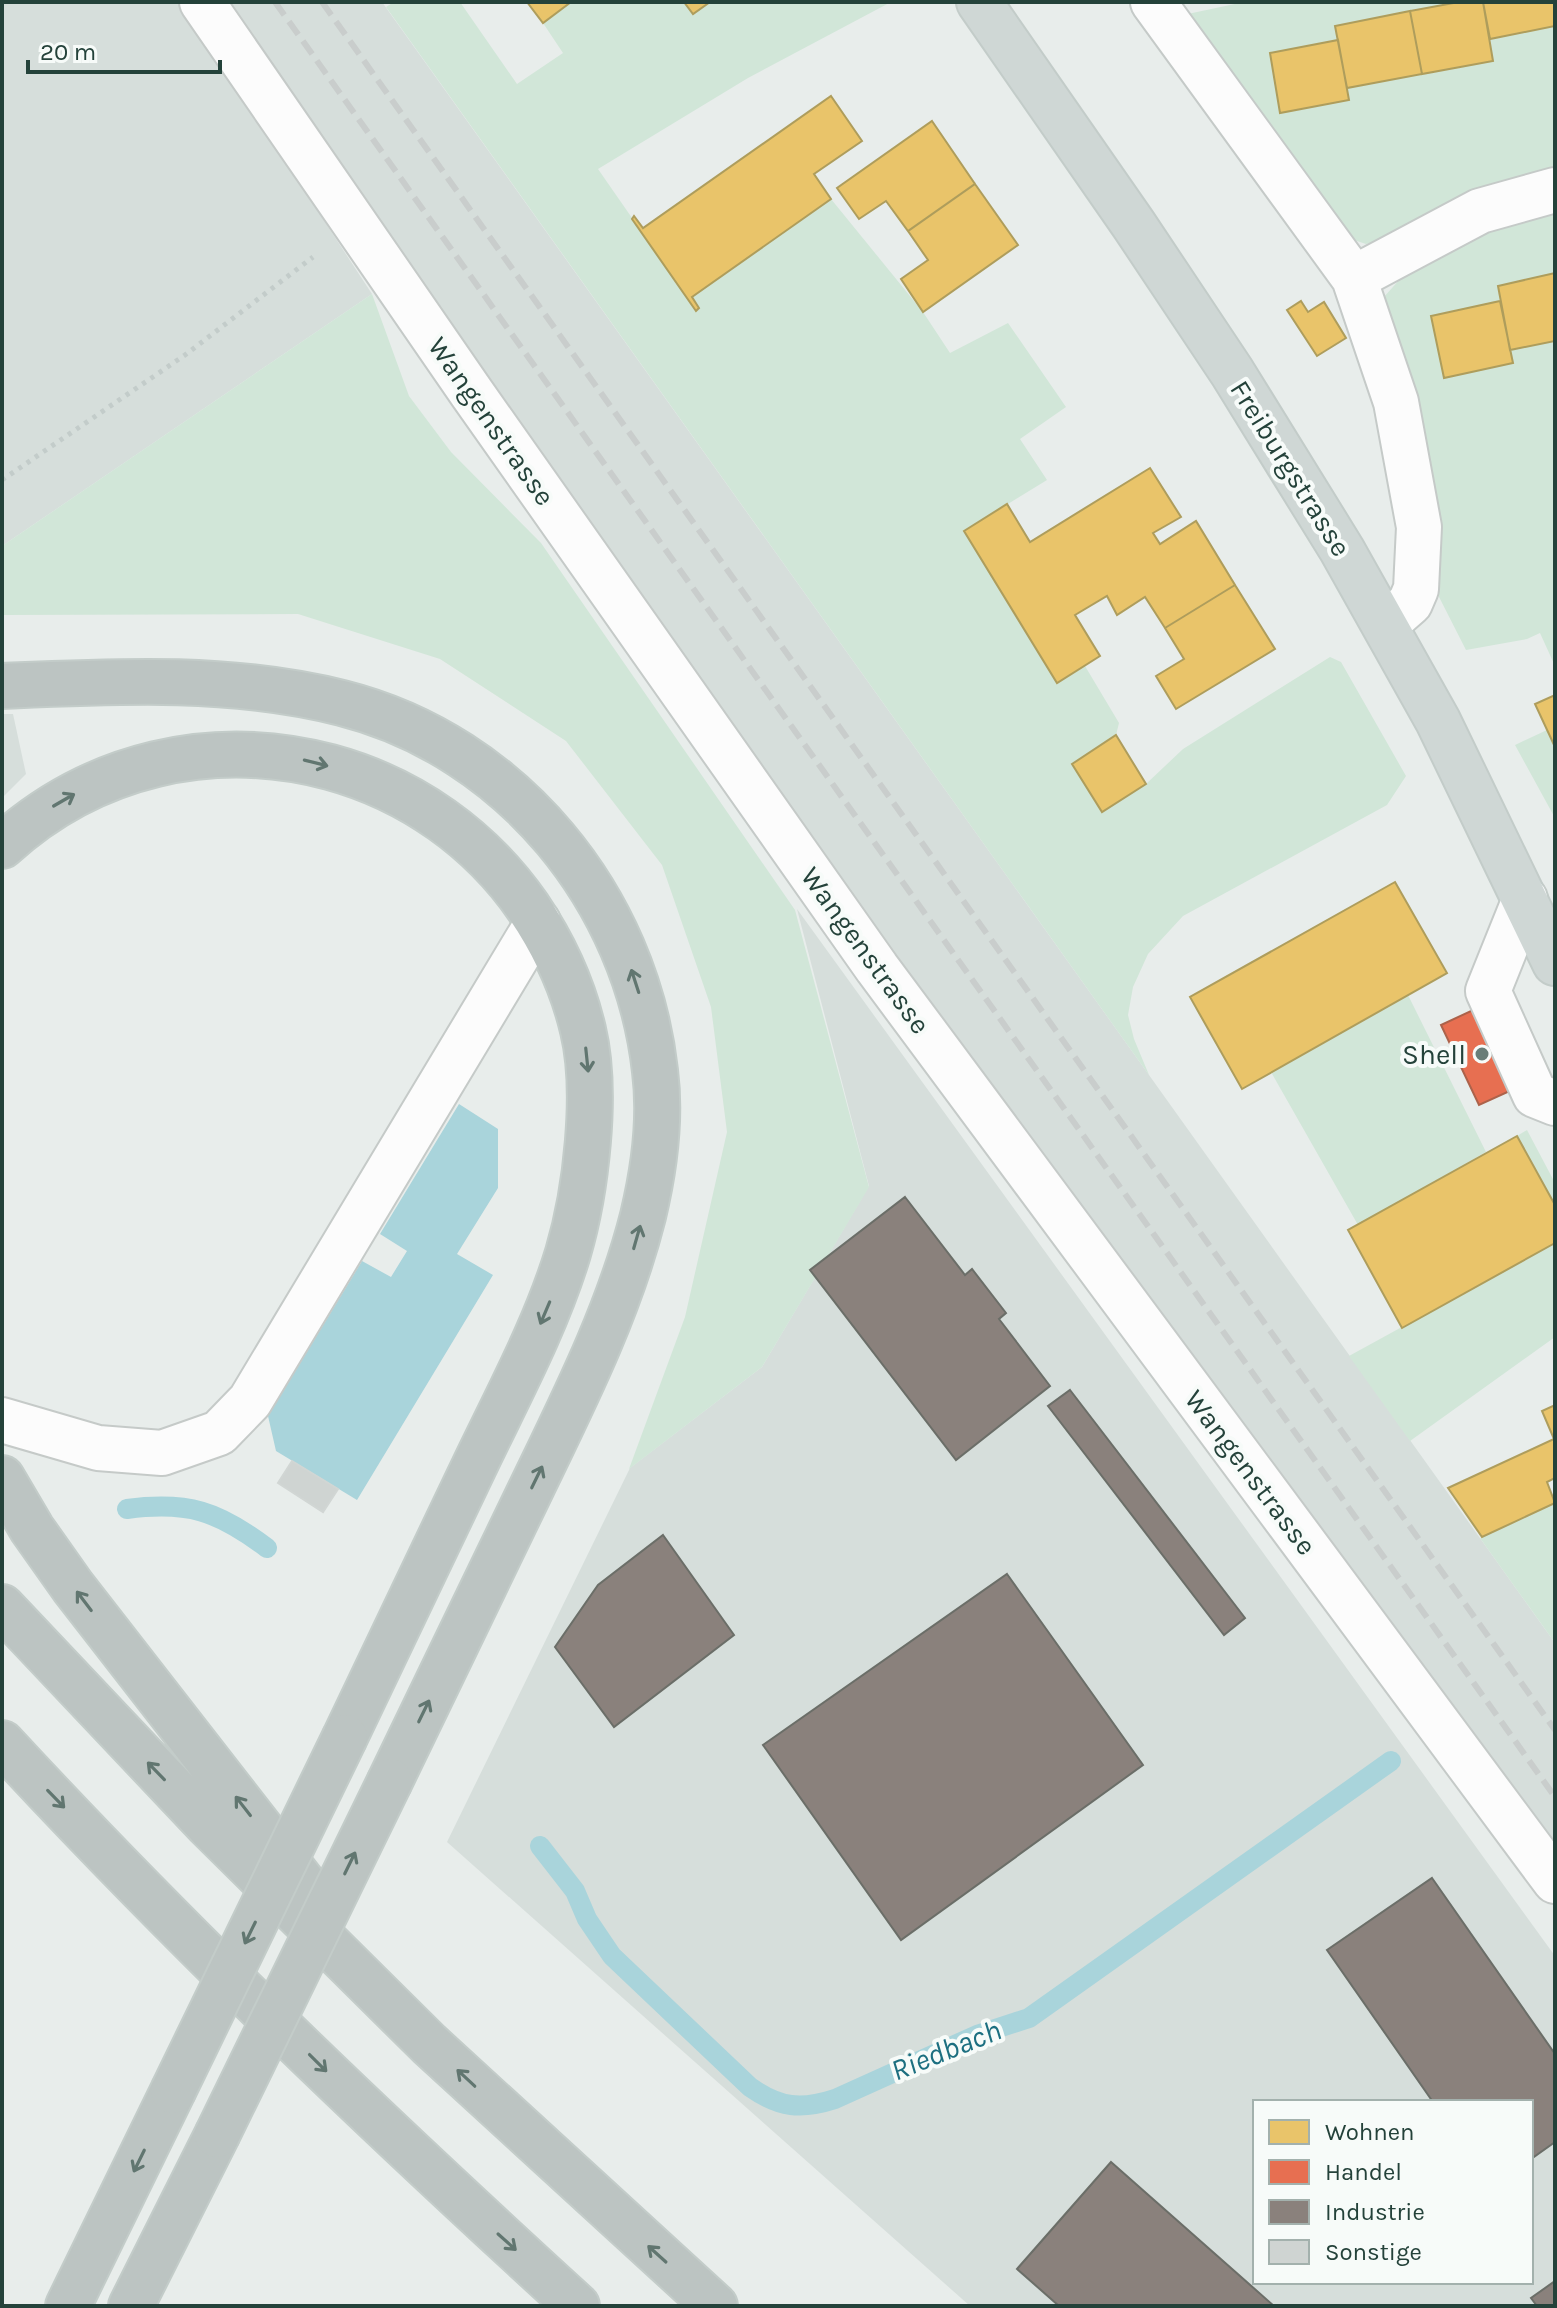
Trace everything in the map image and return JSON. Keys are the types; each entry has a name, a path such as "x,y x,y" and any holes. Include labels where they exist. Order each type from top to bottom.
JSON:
{"highway":[{"path":"2,686 128,681 256,686 346,704 432,737 468,759 539,818 593,888 619,936 637,982 656,1072 654,1159 644,1214 627,1273 605,1331 390,1781 131,2306"},
{"path":"2,846 60,801 96,782 176,758 254,755 296,759 374,783 407,797 440,817 494,863 517,891 538,922 575,999 584,1034 588,1072 586,1161 568,1252 552,1297 345,1737 68,2306"},
{"path":"2,1478 32,1529 82,1599 429,2044"},
{"path":"2,1607 208,1825 429,2044 715,2306"},
{"path":"2,1743 140,1888 365,2110 577,2306"}],"main road":[{"name":"Freiburgstrasse","path":"979,2 1134,225 1305,488 1386,624 1470,783 1555,963"}],"lane":[{"name":"Wangenstrasse","path":"202,2 471,392 877,968 1555,1881"},
{"path":"1153,2 1354,278 1396,402 1419,527 1416,589 1410,603 1386,624"},
{"path":"1354,278 1480,211 1555,190"},
{"path":"1525,899 1488,991 1535,1095 1555,1103"},
{"path":"2,1420 98,1448 162,1453 219,1433 250,1401 538,922"}],"path":[{"path":"2,480 185,355 355,224"}],"shaded area":[{"path":"2,2 181,2 372,294 2,546"},
{"path":"202,2 382,2 1555,1643 1555,1881"},
{"path":"2,714 13,714 26,774 2,798"},
{"path":"797,909 1555,1956 1555,2306 970,2306 447,1842 630,1468 762,1367 869,1186"}],"green space":[{"path":"394,2 460,2 517,84 563,53 543,23 571,2 684,2 694,14 710,2 891,2 748,78 598,169 696,310 699,308 692,297 831,199 923,312 950,353 1008,323 1066,407 1020,439 1047,480 964,531 1057,683 1085,666 1119,723 1116,735 1072,764 1101,812 1146,784 1183,749 1330,657 1341,662 1406,776 1387,805 1183,916 1148,954 1133,987 1128,1015 1149,1075 386,7"},
{"path":"1244,2 1459,2 1336,26 1338,40 1270,53 1281,113 1349,100 1347,88 1493,61 1490,39 1555,26 1555,177 1408,234 1366,244 1342,236 1183,15"},
{"path":"1555,206 1555,273 1498,286 1500,301 1431,316 1512,363 1510,350 1555,341 1555,666 1540,633 1527,639 1466,650 1437,593 1383,298 1401,278 1445,244"},
{"path":"372,294 409,396 451,452 541,543 795,910 869,1187 762,1367 629,1469 685,1317 727,1132 711,1007 662,865 566,741 440,659 298,614 2,615 2,546"},
{"path":"1547,730 1555,747 1555,818 1515,745"},
{"path":"1408,995 1486,1152 1358,1225 1271,1072"},
{"path":"1527,1130 1555,1183 1555,1205 1517,1136"},
{"path":"1555,1243 1555,1337 1410,1441 1349,1356"},
{"path":"1555,1503 1555,1643 1480,1538"}],"water":[{"path":"459,1104 498,1129 498,1188 457,1254 493,1275 357,1500 276,1451 268,1416 362,1261 391,1277 407,1251 380,1234"}],"building: Wohnen":[{"path":"527,2 571,2 543,23"},
{"path":"684,2 710,2 693,14"},
{"path":"1459,2 1483,2 1493,61 1422,74 1410,11"},
{"path":"1483,2 1555,2 1555,26 1490,39"},
{"path":"1410,11 1422,74 1347,88 1335,26"},
{"path":"1338,40 1349,100 1280,113 1270,53"},
{"path":"831,96 862,141 814,174 831,199 692,297 699,308 696,311 632,219 634,216 643,228"},
{"path":"932,121 975,184 908,231 886,201 859,219 837,188"},
{"path":"975,184 1018,245 923,312 901,279 928,260 908,231"},
{"path":"1555,273 1555,341 1510,350 1498,286"},
{"path":"1301,301 1308,312 1324,302 1346,338 1317,356 1287,310"},
{"path":"1500,301 1513,363 1444,378 1431,316"},
{"path":"1150,468 1181,517 1153,533 1160,544 1196,521 1235,585 1165,628 1145,597 1117,615 1107,596 1075,615 1100,656 1057,683 964,531 1007,504 1030,542"},
{"path":"1235,585 1275,649 1176,709 1156,676 1184,659 1165,628"},
{"path":"1555,695 1555,747 1535,704"},
{"path":"1116,735 1146,784 1102,812 1072,764"},
{"path":"1395,882 1447,973 1242,1089 1190,997"},
{"path":"1517,1136 1555,1205 1555,1243 1402,1328 1348,1230"},
{"path":"1555,1405 1555,1478 1547,1482 1555,1503 1482,1537 1448,1488 1554,1439 1542,1411"}],"building: Handel":[{"path":"1486,1004 1523,1085 1479,1105 1441,1025"}],"building: Industrie":[{"path":"905,1197 965,1275 972,1269 1006,1313 999,1319 1050,1386 956,1460 810,1270"},
{"path":"1070,1390 1245,1618 1224,1635 1048,1406"},
{"path":"663,1535 734,1635 614,1727 555,1647 598,1585"},
{"path":"1007,1574 1143,1765 901,1940 763,1745"},
{"path":"1432,1878 1555,2054 1555,2142 1533,2158 1533,2100 1432,2100 1327,1950"},
{"path":"1111,2162 1274,2306 1059,2306 1017,2269"},
{"path":"1555,2281 1555,2306 1537,2306 1531,2298"}],"building: Sonstige":[{"path":"292,1461 338,1489 323,1512 278,1483"}],"waterway":[{"name":"Riedbach","path":"127,1509 168,1507 202,1512 233,1525 267,1548"},
{"name":"Riedbach","path":"540,1846 575,1891 587,1919 612,1956 750,2087 781,2103 812,2105 835,2099 977,2035 1029,2018 1391,1761"}],"railway":[{"path":"275,2 1555,1797"},
{"path":"322,2 1555,1730"}],"place":[{"name":"Shell","path":"1482,1054"}]}
